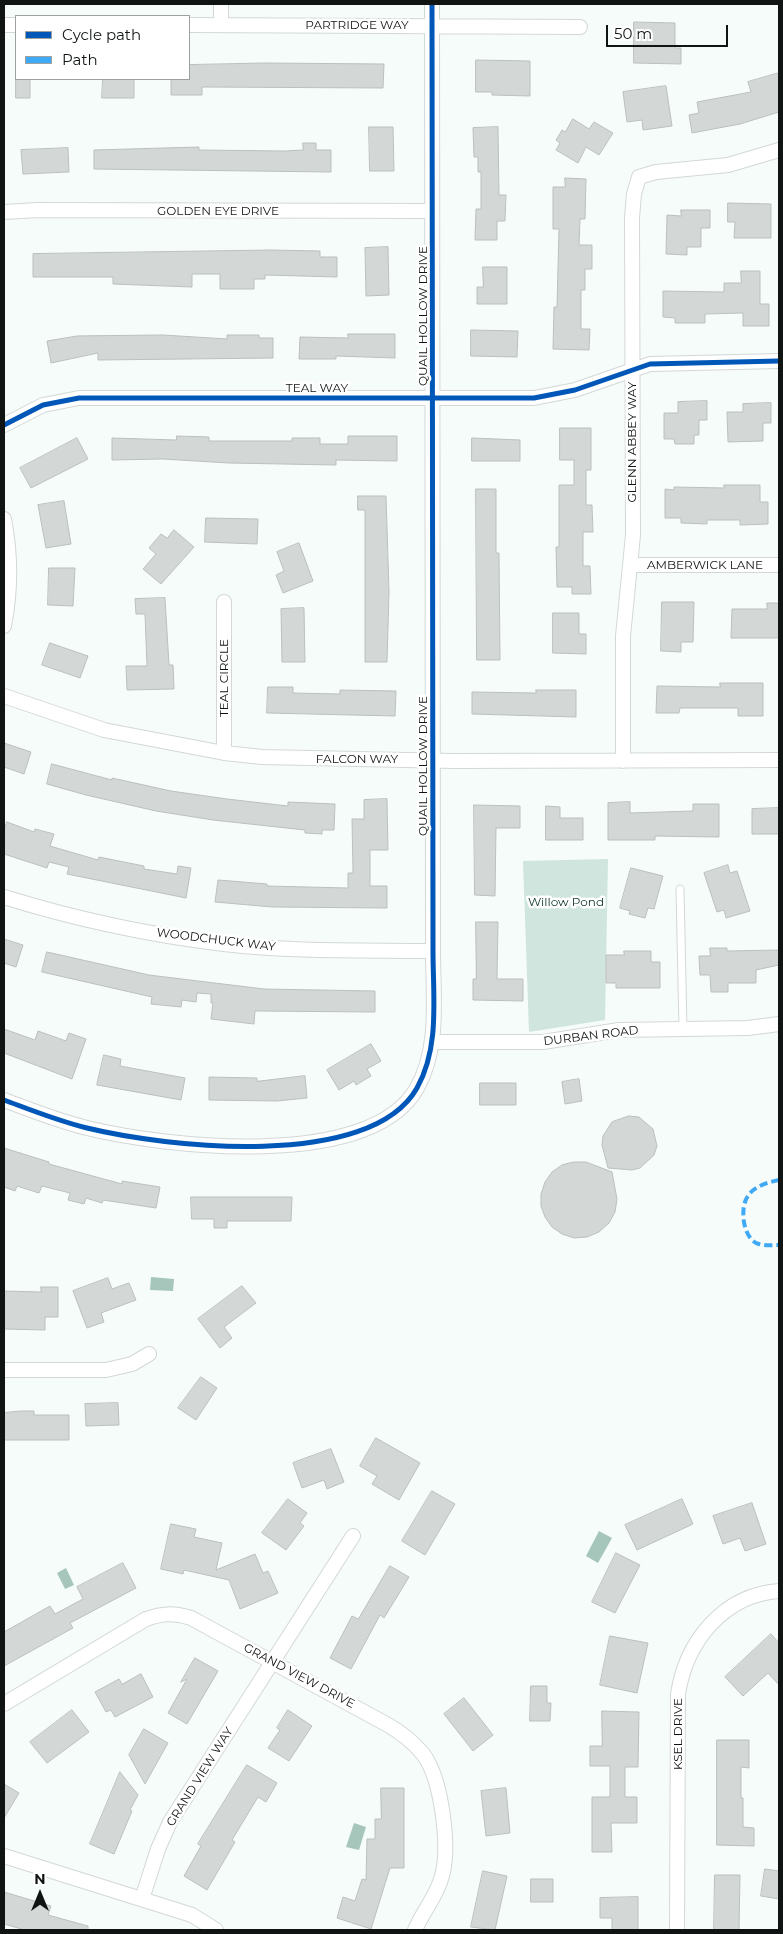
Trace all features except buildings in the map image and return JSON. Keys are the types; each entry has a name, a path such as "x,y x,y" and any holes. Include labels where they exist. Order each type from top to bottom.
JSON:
{"street":[{"path":"221,4 221,25"},
{"name":"QUAIL HOLLOW DRIVE","path":"4,1100 85,1128 178,1144 272,1146 318,1140 375,1126 398,1111 416,1090 424,1075 433,1042 432,4"},
{"name":"PARTRIDGE WAY","path":"190,25 525,25 580,27"},
{"name":"GLENN ABBEY WAY","path":"623,760 624,636 632,565 632,218 634,194 639,177 656,172 728,165 779,150"},
{"name":"GOLDEN EYE DRIVE","path":"4,212 38,210 432,211"},
{"name":"TEAL WAY","path":"4,425 43,405 79,398 534,398 556,395 650,364 779,361"},
{"path":"4,518 10,575 4,626"},
{"name":"AMBERWICK LANE","path":"632,565 779,565"},
{"name":"TEAL CIRCLE","path":"224,602 224,753"},
{"name":"FALCON WAY","path":"4,696 104,730 224,753 302,759 779,760"},
{"name":"WOODCHUCK WAY","path":"4,897 107,924 223,944 336,950 433,951"},
{"name":"DURBAN ROAD","path":"433,1042 543,1042 619,1030 748,1028 779,1024"},
{"path":"4,1370 106,1370 132,1364 149,1354"},
{"name":"GRAND VIEW WAY","path":"142,1899 158,1849 170,1822 353,1536"},
{"name":"KSEL DRIVE","path":"677,1930 678,1694 681,1672 692,1648 705,1629 726,1611 746,1600 779,1591"},
{"name":"GRAND VIEW DRIVE","path":"4,1704 146,1619 160,1614 176,1613 191,1618 388,1725 408,1738 424,1756 434,1778 445,1830 446,1855 442,1877 415,1930"},
{"path":"4,1856 192,1915 216,1930"}],"lane":[{"path":"680,888 683,1029"}],"green space":[{"name":"Willow Pond","path":"608,859 605,1020 529,1032 523,861"}],"shaded area":[{"path":"151,1277 174,1279 173,1291 150,1290"},
{"path":"599,1531 612,1538 598,1563 586,1556"},
{"path":"66,1568 74,1585 65,1589 57,1573"},
{"path":"354,1823 366,1827 359,1850 346,1847"}],"marked path":[{"path":"779,1180 762,1185 754,1190 745,1201 743,1215 746,1230 754,1241 764,1245 779,1245"}],"cycle path":[{"path":"4,1100 66,1122 122,1135 213,1146 264,1146 312,1142 357,1132 393,1114 417,1088 424,1072 429,1056 434,1021 432,4"},
{"path":"4,425 43,405 79,398 534,398 575,390 650,364 779,361"}]}
